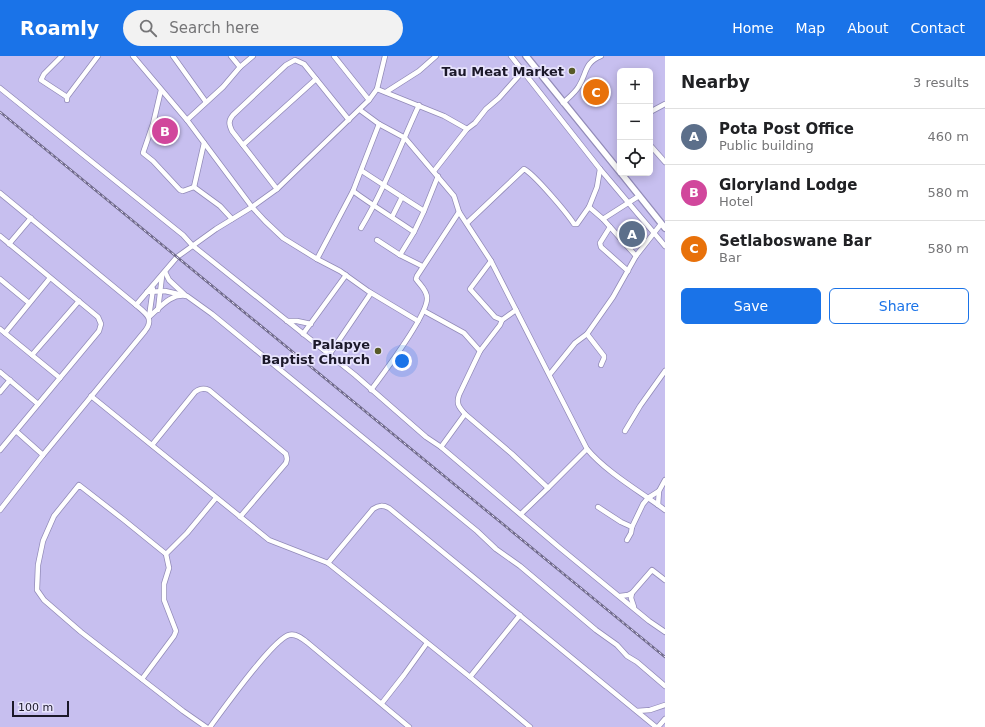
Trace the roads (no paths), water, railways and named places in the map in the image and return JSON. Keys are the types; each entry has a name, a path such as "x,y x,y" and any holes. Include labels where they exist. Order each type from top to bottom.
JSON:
{"street":[{"path":"62,56 44,74 41,80 67,98 96,57"},
{"path":"133,56 187,120 252,207 283,238 346,275 371,294 418,321"},
{"path":"173,56 206,102"},
{"path":"231,56 240,67"},
{"path":"187,120 223,87 240,67 253,56"},
{"path":"334,56 369,100"},
{"path":"136,305 150,292 154,284 177,258 192,245 252,207 277,189 360,110 377,89 384,56"},
{"path":"386,92 419,71 436,56"},
{"path":"511,56 600,169 655,232 665,246"},
{"path":"526,56 617,167"},
{"path":"563,103 578,88 587,66 598,56"},
{"path":"277,189 232,131 229,125 229,120 286,65 295,60 304,64 349,120"},
{"path":"434,171 467,129 475,123 486,109 499,98 523,71"},
{"path":"243,145 316,79"},
{"path":"0,88 116,180 183,235 192,245 328,355 355,375 426,437 441,447 649,621 665,632"},
{"path":"377,89 444,116 467,129"},
{"path":"161,90 153,124 143,152 180,190 183,191 194,187"},
{"path":"653,110 665,104"},
{"path":"361,228 384,187 419,105"},
{"path":"360,110 379,124 405,138 454,196 459,212 491,261 587,449 596,459 665,510"},
{"path":"317,259 353,191 379,124"},
{"path":"194,187 204,143"},
{"path":"653,148 665,162"},
{"path":"467,223 524,169 530,173 574,224 578,224 590,207 597,187 600,169"},
{"path":"362,171 384,187 424,211"},
{"path":"400,255 414,232 438,176"},
{"path":"550,374 575,343 587,334 613,297 636,256 655,232 663,226 624,176"},
{"path":"194,187 220,206 232,219"},
{"path":"353,191 374,207 414,232"},
{"path":"0,193 149,317"},
{"path":"603,219 639,196"},
{"path":"392,217 402,198"},
{"path":"590,207 603,219 636,256"},
{"path":"371,390 389,366 424,312 427,300 426,292 416,280 422,266 459,212"},
{"path":"9,244 31,218"},
{"path":"610,228 600,243 601,247 628,272"},
{"path":"0,236 101,321 101,327 0,450"},
{"path":"377,240 400,255 422,266"},
{"path":"491,261 470,289 495,317 502,320"},
{"path":"158,310 163,274"},
{"path":"163,274 184,296 212,314 267,360 321,402 362,438 477,531 496,549 520,566 596,630 617,645 626,656 637,662 665,686"},
{"path":"303,334 346,275"},
{"path":"5,333 50,278"},
{"path":"0,279 29,303"},
{"path":"150,292 160,291 184,296"},
{"path":"0,510 148,327 150,292"},
{"path":"328,355 371,294"},
{"path":"149,317 165,302 175,296 184,296"},
{"path":"32,355 79,301"},
{"path":"516,310 502,320 500,325 480,351 456,402 465,414 512,454 548,488"},
{"path":"424,312 464,333 480,351"},
{"path":"286,321 297,320 310,324"},
{"path":"0,329 60,378"},
{"path":"587,334 604,356 600,365"},
{"path":"0,372 38,404"},
{"path":"625,431 640,406 664,374"},
{"path":"0,392 10,380"},
{"path":"152,445 195,392 203,388 210,390 286,454 286,463 240,517"},
{"path":"91,396 216,498 273,542 328,563 530,727"},
{"path":"441,447 465,414"},
{"path":"16,431 43,455"},
{"path":"521,514 587,449"},
{"path":"658,505 659,491 665,480"},
{"path":"142,679 174,636 176,631 164,600 164,584 168,568 166,554 79,485 54,516 42,541 38,565 37,590 44,600 63,617 142,679 206,727"},
{"path":"627,540 631,533 632,527 648,498 659,491"},
{"path":"166,554 188,533 216,498"},
{"path":"328,563 373,509 384,505 657,727 665,719"},
{"path":"598,507 632,527"},
{"path":"620,596 632,593 652,570 665,580"},
{"path":"632,593 634,608"},
{"path":"470,677 520,615"},
{"path":"210,727 235,692 269,652 286,636 292,634 308,643 409,727"},
{"path":"382,703 426,643"},
{"path":"637,711 650,710 665,705"}],"railway":[{"path":"0,112 665,657"}],"place":[{"name":"Tau Meat Market","path":"572,71"},
{"name":"Setlaboswane Bar","path":"596,92"},
{"name":"Gloryland Lodge","path":"165,131"},
{"name":"Pota Post Office","path":"632,234"},
{"name":"Palapye Baptist Church","path":"378,351"}]}
